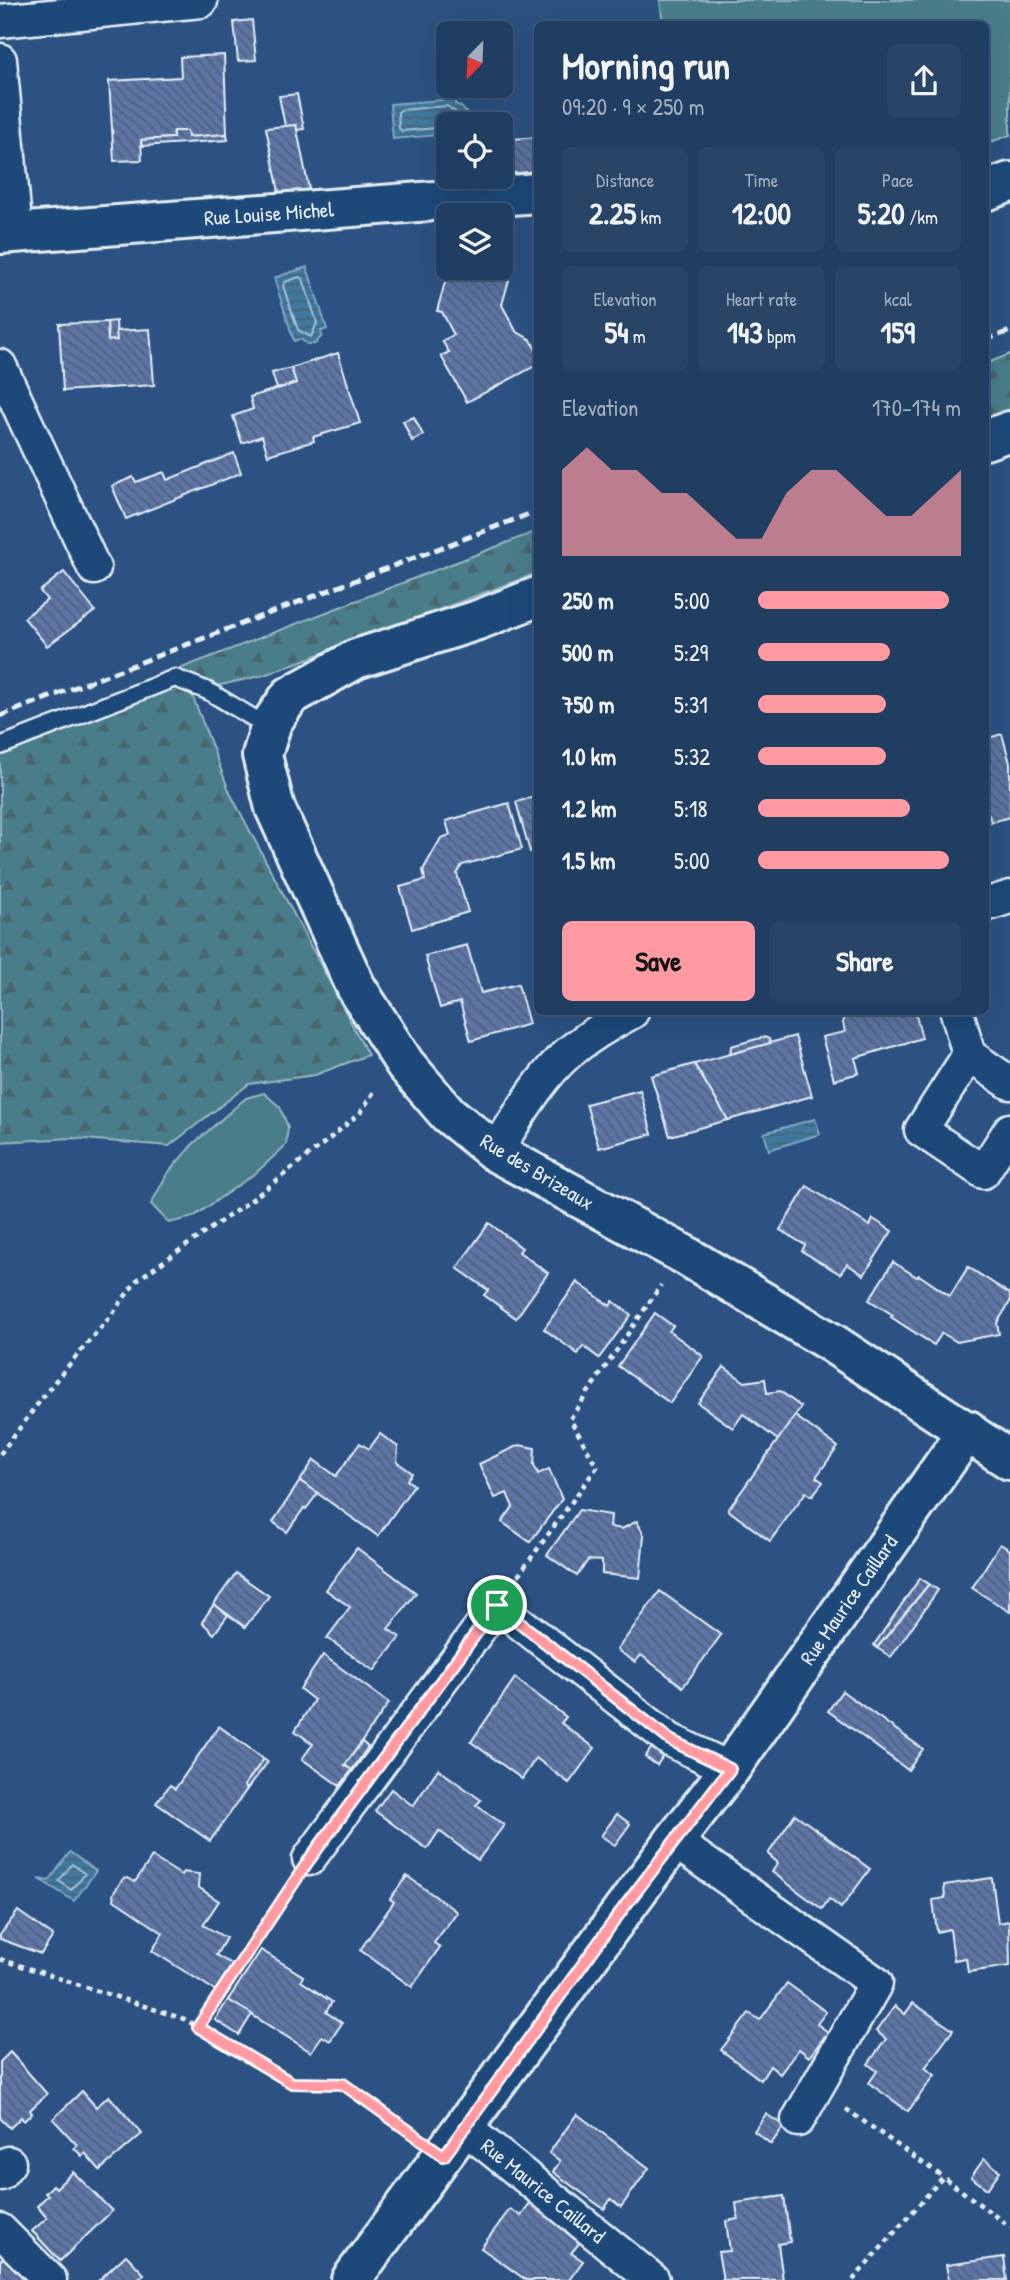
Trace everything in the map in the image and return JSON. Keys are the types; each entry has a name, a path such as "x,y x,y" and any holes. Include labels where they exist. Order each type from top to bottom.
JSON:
{"street":[{"path":"0,21 201,1"},
{"path":"0,60 8,233"},
{"path":"989,190 1010,182"},
{"name":"Rue Louise Michel","path":"8,233 534,193"},
{"path":"0,366 94,568"},
{"path":"989,439 1010,431"},
{"name":"Rue des Brizeaux","path":"534,598 478,620 356,659 290,696 270,728 262,755 275,808 356,987 405,1064 448,1114 495,1152 683,1254 832,1343 1010,1460"},
{"path":"989,904 1010,897"},
{"path":"495,1152 539,1087 566,1055 600,1029 626,1015"},
{"path":"958,1015 969,1055 1010,1083"},
{"path":"969,1055 921,1130 984,1172 1010,1130"},
{"name":"Rue Maurice Caillard","path":"351,2280 730,1769 968,1430"},
{"path":"309,1860 497,1605 670,1740 730,1769"},
{"path":"674,1841 876,1983 798,2120"},
{"name":"Rue Maurice Caillard","path":"454,2142 653,2280"},
{"path":"0,2230 50,2280"}],"lane":[{"path":"0,746 175,678 208,691 270,728"}],"path":[{"path":"0,1454 137,1280 250,1200 327,1141 361,1112 384,1076 405,1064"},
{"path":"497,1605 597,1467 570,1419 683,1254"},
{"path":"198,2027 309,1860"},
{"path":"0,1959 184,2019 292,2083 343,2084 454,2142"},
{"path":"816,2088 943,2176 1010,2227"},
{"path":"853,2280 943,2176"}],"green space":[{"path":"660,0 1010,0 1010,135 989,143 989,21 663,21"},
{"path":"1010,354 1010,411 989,418 989,362"},
{"path":"534,532 534,574 264,675 191,692 230,793 368,1055 315,1075 249,1084 169,1146 72,1138 0,1142 0,738"},
{"path":"264,1093 280,1107 288,1127 286,1145 257,1172 193,1217 169,1223 151,1204 167,1174 193,1144 246,1098"}],"water":[{"path":"455,99 455,104 466,112 436,112 436,135 393,139 390,104"},
{"path":"307,267 327,329 321,331 322,336 315,344 307,344 300,339 294,341 274,278"},
{"path":"815,1119 820,1134 769,1150 764,1133"},
{"path":"70,1852 96,1871 74,1901 39,1879 49,1881"}],"building":[{"path":"252,20 256,60 238,61 234,22"},
{"path":"224,55 227,134 188,137 187,131 173,131 173,138 141,140 142,160 114,161 109,81 181,77 180,57"},
{"path":"297,94 304,129 297,130 296,125 285,126 279,96"},
{"path":"296,125 310,194 280,197 266,128"},
{"path":"173,131 187,131 188,137 227,134 228,140 142,146 141,140 173,138"},
{"path":"534,137 534,171 513,174 513,139"},
{"path":"446,280 509,280 502,305 516,331 531,340 534,346 534,367 467,402 441,356 449,352 442,341 454,335 442,312 437,311"},
{"path":"116,321 117,340 108,341 107,322"},
{"path":"107,322 108,341 117,340 116,331 150,329 154,385 63,391 59,324"},
{"path":"338,353 360,423 313,437 314,441 268,455 262,436 242,443 233,416 253,409 250,397 296,383 291,368"},
{"path":"291,368 296,383 277,389 272,373"},
{"path":"414,417 423,435 412,441 403,421"},
{"path":"234,453 241,473 126,519 112,486 133,477 136,482 164,472 167,480"},
{"path":"64,572 95,611 47,646 24,618 47,600 40,591"},
{"path":"1002,734 1010,763 1010,817 991,822 989,815 989,738"},
{"path":"534,797 534,851 530,852 516,802"},
{"path":"509,803 522,849 462,865 457,874 468,912 412,929 400,887 425,880 423,870 441,838 450,835 446,821"},
{"path":"467,945 481,993 518,984 529,1024 471,1041 460,1002 440,1008 425,956"},
{"path":"845,1015 916,1015 922,1038 855,1058 859,1073 834,1080 822,1037 845,1032"},
{"path":"795,1036 812,1096 728,1120 694,1064"},
{"path":"764,1037 769,1039 770,1043 730,1054 731,1046"},
{"path":"694,1064 728,1120 670,1136 651,1076"},
{"path":"640,1090 652,1134 599,1148 586,1104"},
{"path":"807,1186 870,1226 873,1219 892,1231 864,1275 847,1264 840,1274 802,1251 805,1245 780,1230"},
{"path":"489,1223 522,1248 519,1252 548,1273 516,1318 484,1295 488,1290 457,1268"},
{"path":"893,1262 917,1277 919,1275 950,1296 968,1267 1010,1294 1010,1302 997,1323 999,1334 957,1342 942,1333 934,1345 891,1317 893,1315 869,1300"},
{"path":"577,1282 610,1306 613,1301 631,1315 599,1358 583,1346 578,1354 544,1329"},
{"path":"655,1313 673,1326 669,1331 703,1356 670,1403 618,1366"},
{"path":"724,1367 745,1382 765,1379 767,1393 780,1391 801,1407 778,1440 743,1414 733,1428 698,1403"},
{"path":"795,1416 838,1447 816,1477 823,1482 812,1496 806,1492 770,1541 728,1510"},
{"path":"380,1434 398,1447 397,1462 412,1473 407,1480 414,1485 378,1536 300,1481 314,1460 336,1476 360,1443 369,1449"},
{"path":"519,1445 535,1448 534,1465 538,1474 549,1469 562,1499 530,1542 502,1522 513,1507 507,1493 495,1498 479,1464"},
{"path":"300,1481 318,1493 287,1532 273,1522"},
{"path":"579,1510 611,1515 610,1527 622,1529 637,1521 644,1535 640,1578 602,1574 602,1561 588,1560 577,1576 547,1555"},
{"path":"1000,1544 1010,1550 1010,1612 972,1588"},
{"path":"357,1548 416,1593 388,1629 400,1637 374,1671 327,1638 350,1607 326,1590"},
{"path":"236,1573 269,1596 245,1627 214,1604"},
{"path":"920,1578 929,1584 877,1648 874,1645"},
{"path":"929,1584 938,1590 891,1657 877,1648"},
{"path":"660,1591 721,1635 683,1687 641,1655 635,1662 617,1650"},
{"path":"214,1604 228,1615 214,1634 202,1622"},
{"path":"323,1655 389,1703 345,1765 352,1770 340,1786 302,1759 313,1744 295,1731 314,1700 300,1689"},
{"path":"515,1678 566,1717 561,1723 595,1748 569,1783 536,1758 522,1779 471,1742"},
{"path":"842,1691 923,1749 908,1770 828,1711"},
{"path":"219,1726 264,1759 244,1786 247,1789 210,1841 156,1803 170,1785 175,1789"},
{"path":"362,1742 368,1747 352,1770 345,1765"},
{"path":"656,1742 667,1750 657,1765 645,1757"},
{"path":"264,1759 268,1762 247,1789 244,1786"},
{"path":"438,1769 481,1800 476,1805 504,1825 478,1860 439,1831 427,1849 375,1811 391,1789 413,1806"},
{"path":"617,1814 630,1824 615,1845 601,1836"},
{"path":"795,1814 870,1869 841,1908 829,1899 822,1909 772,1872 778,1863 768,1854"},
{"path":"152,1857 181,1875 183,1872 199,1874 198,1887 219,1901 203,1925 226,1938 216,1955 233,1965 216,1991 152,1951 163,1933 114,1900 113,1894 123,1879 128,1878 135,1882"},
{"path":"407,1876 457,1912 434,1943 440,1947 412,1987 360,1950 394,1902 390,1899"},
{"path":"992,1878 998,1923 1009,1921 1010,1966 968,1972 966,1958 954,1960 950,1929 937,1932 933,1900 945,1898 944,1885"},
{"path":"18,1911 53,1936 41,1954 0,1939 0,1935"},
{"path":"261,1950 303,1976 301,1981 332,2002 326,2012 342,2023 330,2041 322,2036 311,2052 228,2000"},
{"path":"787,1983 826,2012 817,2024 828,2032 809,2057 799,2049 780,2074 770,2066 761,2080 721,2050 749,2013 760,2020"},
{"path":"228,2000 252,2014 239,2035 215,2020"},
{"path":"913,2003 953,2030 925,2068 935,2075 908,2111 869,2083 877,2071 868,2064 886,2039 876,2031 895,2006 905,2014"},
{"path":"10,2052 47,2094 30,2110 32,2113 24,2121 21,2117 10,2128 0,2118 0,2062"},
{"path":"82,2091 96,2107 109,2096 142,2134 100,2170 85,2153 82,2156 74,2148 77,2145 53,2119"},
{"path":"577,2114 649,2168 621,2207 611,2199 604,2209 553,2172 560,2161 549,2153"},
{"path":"766,2114 784,2126 771,2144 754,2131"},
{"path":"984,2159 1000,2171 987,2189 971,2177"},
{"path":"73,2172 112,2211 60,2261 32,2231 47,2218 37,2206 48,2195 45,2193 53,2185 56,2188"},
{"path":"784,2196 790,2242 778,2244 783,2280 723,2280 718,2252 730,2251 726,2221 738,2219 736,2203"},
{"path":"530,2204 581,2241 571,2253 583,2261 569,2280 526,2280 481,2248 510,2209 521,2216"},
{"path":"126,2255 144,2274 138,2280 99,2280"},
{"path":"5,2256 27,2280 0,2280 0,2261"},
{"path":"1004,2257 1007,2280 949,2280 946,2265"}],"railway":[{"path":"989,339 1010,331"},
{"path":"0,716 534,512"}],"route":[{"path":"497,1605 670,1740 730,1769 625,1906 444,2156 343,2084 292,2083 198,2027 309,1860 497,1605"}]}
